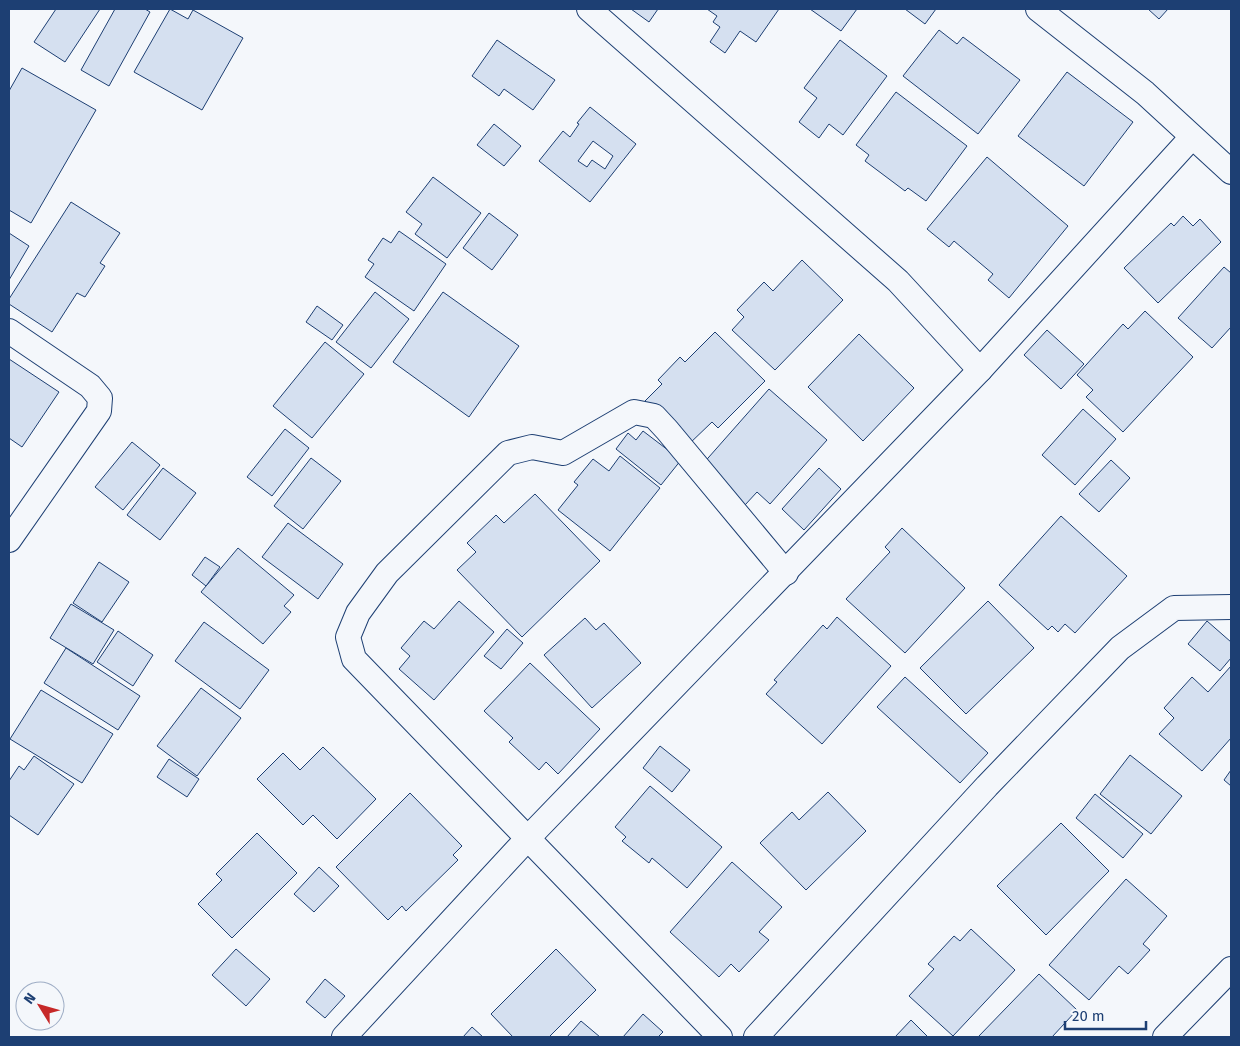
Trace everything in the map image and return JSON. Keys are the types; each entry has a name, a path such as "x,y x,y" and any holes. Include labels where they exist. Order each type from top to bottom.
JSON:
{"street":[{"path":"589,9 898,281 980,370"},
{"path":"1038,9 1145,93 1231,172"},
{"path":"344,1037 528,838 980,370 1192,137"},
{"path":"9,331 90,386 100,398 98,411 9,540"},
{"path":"720,1037 354,659 348,637 358,613 387,573 508,453 532,447 563,453 634,412 654,416 786,573"},
{"path":"756,1037 987,786 1120,648 1174,608 1231,607"},
{"path":"1165,1037 1231,970"}],"building":[{"path":"56,9 100,9 65,62 34,42"},
{"path":"115,9 145,9 150,12 109,86 81,70"},
{"path":"170,9 188,19 193,10 243,38 202,110 134,72"},
{"path":"631,9 658,9 649,22"},
{"path":"707,9 779,9 756,42 740,31 725,53 710,42 720,27 713,22 717,16"},
{"path":"810,9 857,9 841,31"},
{"path":"905,9 936,9 925,24"},
{"path":"1148,9 1168,9 1159,19"},
{"path":"939,30 957,44 963,37 1020,80 978,134 903,76"},
{"path":"497,40 555,80 533,110 504,89 499,96 472,76"},
{"path":"840,40 887,76 843,135 829,124 819,138 799,122 817,98 804,88"},
{"path":"22,68 96,110 31,223 9,210 9,91"},
{"path":"1067,72 1133,122 1084,186 1018,136"},
{"path":"896,92 967,146 926,201 908,188 905,191 865,161 869,155 856,145"},
{"path":"590,107 636,144 590,202 539,161 563,131 570,137 579,124 577,123","holes":["593,141 613,156 605,169 592,160 587,167 578,161"]},
{"path":"494,124 521,146 504,166 477,145"},
{"path":"987,157 1068,226 1009,298 988,280 993,274 954,241 949,247 927,229"},
{"path":"433,177 481,213 447,258 415,234 422,224 406,212"},
{"path":"71,202 120,233 100,263 105,266 85,297 77,293 52,332 9,304 9,299"},
{"path":"489,213 518,235 492,270 463,248"},
{"path":"1183,216 1193,226 1200,219 1221,242 1158,303 1124,268 1171,223 1174,226"},
{"path":"399,231 446,264 414,311 365,277 374,264 368,260 383,238 391,243"},
{"path":"9,233 29,246 9,280"},
{"path":"802,260 843,300 775,370 732,330 744,317 737,310 764,282 773,291"},
{"path":"1224,267 1231,273 1231,327 1212,348 1178,318"},
{"path":"375,292 409,319 371,368 336,342"},
{"path":"443,292 519,346 469,417 393,362"},
{"path":"317,306 343,325 332,340 306,322"},
{"path":"1145,311 1193,357 1123,432 1086,397 1093,390 1077,375 1123,324 1128,329"},
{"path":"1047,330 1084,364 1061,389 1024,355"},
{"path":"715,332 765,381 718,428 712,422 688,445 645,401 662,384 658,380 680,357 685,362"},
{"path":"859,334 914,388 863,441 808,387"},
{"path":"325,342 364,374 312,438 273,406"},
{"path":"9,359 59,392 22,447 9,438"},
{"path":"769,389 827,440 770,504 757,492 745,505 701,466"},
{"path":"1083,409 1116,439 1075,485 1042,455"},
{"path":"285,429 309,448 272,496 247,477"},
{"path":"643,431 681,460 661,485 616,449 628,433 636,440"},
{"path":"132,442 160,465 123,510 95,487"},
{"path":"620,456 660,488 610,551 558,510 578,485 574,482 593,459 609,471"},
{"path":"311,458 341,481 303,529 274,506"},
{"path":"1111,460 1130,478 1099,512 1079,494"},
{"path":"163,468 196,493 160,540 127,515"},
{"path":"819,468 841,489 804,530 782,509"},
{"path":"535,494 600,561 522,637 457,570 476,552 467,543 496,515 504,523"},
{"path":"1061,516 1127,576 1075,633 1065,624 1058,632 1052,626 1048,630 999,585"},
{"path":"288,523 343,564 318,599 262,557"},
{"path":"902,528 965,588 905,653 846,599 890,552 885,547"},
{"path":"238,548 294,595 284,606 291,612 263,644 201,592"},
{"path":"205,557 220,567 206,586 192,575"},
{"path":"99,562 129,582 102,622 73,603"},
{"path":"459,601 494,632 434,700 399,669 410,656 401,648 424,621 434,629"},
{"path":"988,601 1034,648 966,714 920,668"},
{"path":"71,604 114,630 93,664 50,638"},
{"path":"837,617 891,666 822,744 766,694 777,682 774,680 823,625 827,629"},
{"path":"585,618 596,630 604,623 641,663 592,708 544,655"},
{"path":"1207,621 1231,642 1231,658 1220,671 1188,644"},
{"path":"204,622 269,670 240,709 175,661"},
{"path":"507,629 523,643 501,669 484,656"},
{"path":"118,631 153,655 133,686 97,662"},
{"path":"66,648 140,696 118,730 44,683"},
{"path":"530,663 600,729 558,774 546,762 539,770 509,742 513,738 484,711"},
{"path":"1231,666 1231,738 1202,771 1159,734 1174,718 1164,708 1192,677 1208,692"},
{"path":"905,677 988,753 960,783 877,707"},
{"path":"201,688 241,718 197,776 157,746"},
{"path":"41,690 113,734 82,783 10,739"},
{"path":"660,746 690,770 672,792 643,768"},
{"path":"323,747 376,799 337,839 313,815 303,825 257,779 283,753 300,770"},
{"path":"1130,755 1182,796 1151,834 1100,794"},
{"path":"34,756 74,784 38,835 9,815 9,781 19,766 24,770"},
{"path":"169,759 199,779 187,797 157,777"},
{"path":"1231,770 1231,786 1224,780"},
{"path":"650,786 722,847 687,888 652,858 649,863 622,841 626,837 615,827"},
{"path":"828,792 866,831 806,890 760,843 792,812 799,820"},
{"path":"410,793 462,846 453,855 458,860 406,911 402,906 388,920 336,867"},
{"path":"1095,794 1143,834 1123,858 1076,818"},
{"path":"1061,823 1109,871 1046,935 997,886"},
{"path":"257,833 297,873 232,938 198,904 222,880 216,874"},
{"path":"732,862 782,907 759,932 769,940 739,972 731,964 719,977 670,932"},
{"path":"319,867 339,886 314,912 294,894"},
{"path":"1126,879 1167,916 1143,944 1150,950 1128,974 1119,966 1089,1000 1049,965"},
{"path":"971,929 1015,970 953,1036 909,996 934,969 928,964 954,936 960,941"},
{"path":"236,949 270,979 246,1006 212,975"},
{"path":"556,949 596,990 549,1037 513,1037 491,1014"},
{"path":"1039,974 1077,1010 1052,1037 978,1037"},
{"path":"325,979 345,996 325,1018 306,1002"},
{"path":"643,1014 663,1032 658,1037 623,1037"},
{"path":"911,1020 928,1037 895,1037"},
{"path":"581,1021 600,1037 567,1037"},
{"path":"472,1027 483,1037 463,1037"}]}
